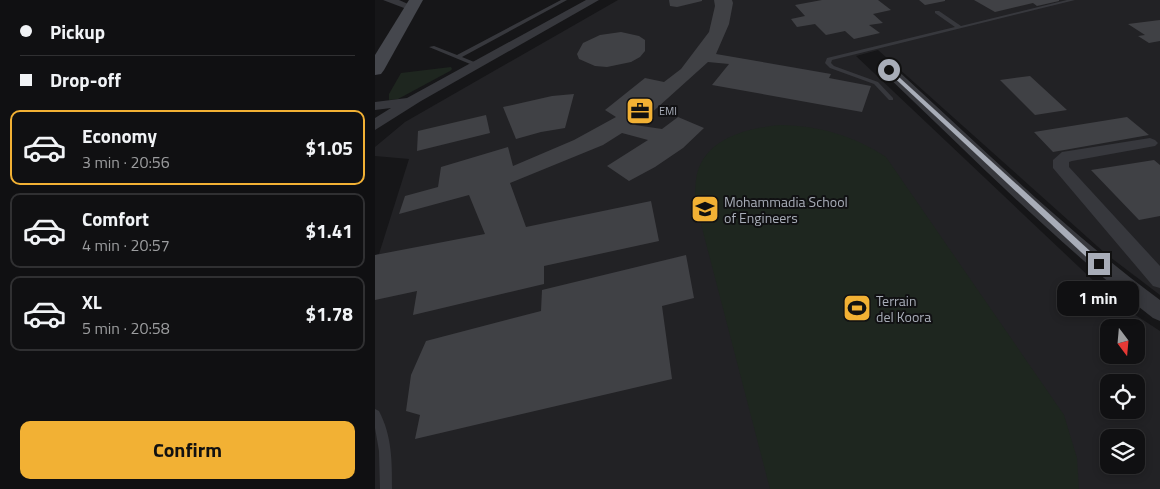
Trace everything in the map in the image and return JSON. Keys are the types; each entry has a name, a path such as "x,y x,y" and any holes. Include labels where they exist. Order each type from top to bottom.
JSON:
{"main road":[{"path":"375,70 414,4"}],"street":[{"path":"388,0 414,4"},
{"path":"375,125 416,98 594,0"},
{"path":"889,70 1084,251 1160,312"},
{"path":"375,106 392,106 416,98"},
{"path":"1150,143 1068,156 1061,160 1061,168 1160,280"}],"lane":[{"path":"457,57 565,0"},
{"path":"891,99 876,83 832,67 828,63 829,59 1073,0"},
{"path":"937,12 959,27"},
{"path":"433,48 477,65"},
{"path":"375,415 380,422 385,455 386,489"}],"shaded area":[{"name":"Mohammadia School of Engineers","path":"618,0 1160,0 1160,295 1106,254 878,50 856,56 1117,303 1142,319 1100,319 1100,364 1145,364 1145,321 1160,331 1160,489 375,489 375,255 379,254 409,159 375,156 375,147 405,122"},
{"path":"451,67 450,71 398,99 389,100 389,94 401,73"},
{"name":"Terrain del Koora","path":"780,125 809,127 835,133 861,143 886,157 1064,415 1077,458 1079,489 770,489 695,201 695,191 697,174 702,162 719,143 742,132"}],"building":[{"path":"669,0 702,1 677,7 670,6"},
{"path":"714,0 732,0 733,3 729,24 716,54 831,74 829,78 871,86 862,112 712,85 729,64 708,62 648,116 635,125 662,129 678,117 704,128 683,148 655,167 629,181 607,166 648,140 622,133 603,145 510,183 526,227 651,201 659,241 544,266 544,284 413,315 417,291 375,300 375,255 485,234 469,195 399,214 405,196 438,187 441,167 508,147 513,166 574,140 616,117 605,110 645,78 664,82 681,69 709,32 715,6"},
{"path":"822,0 878,0 891,10 873,14 883,23 869,25 880,33 854,39 845,31 826,35 815,24 797,27 791,19 805,16 795,5"},
{"path":"919,0 945,0 945,1 925,5"},
{"path":"974,0 1059,1 1037,6 1033,3 995,12"},
{"path":"1160,20 1160,41 1149,43 1138,36 1145,35 1128,24"},
{"path":"621,32 639,36 645,40 645,51 640,57 631,62 607,67 595,66 579,59 577,54 583,43 600,35"},
{"path":"1030,76 1067,110 1035,115 1000,80"},
{"path":"574,94 565,128 516,139 503,107 552,96"},
{"path":"486,115 490,133 417,151 418,131"},
{"path":"1127,117 1149,135 1053,152 1034,132"},
{"path":"1154,160 1160,165 1160,216 1139,220 1091,170"},
{"path":"686,255 694,298 662,306 672,379 415,439 420,415 406,411 411,375 426,341 541,311 542,290"}],"place":[{"name":"EMI","path":"640,111"},
{"name":"Mohammadia School of Engineers","path":"705,209"},
{"name":"Terrain del Koora","path":"857,308"}],"route":[{"path":"889,70 1099,264"}]}
